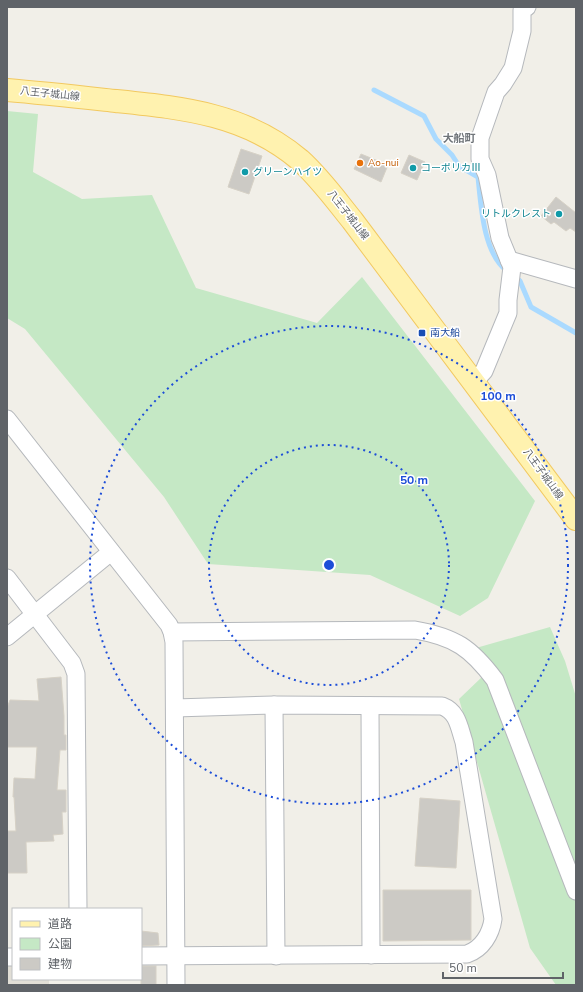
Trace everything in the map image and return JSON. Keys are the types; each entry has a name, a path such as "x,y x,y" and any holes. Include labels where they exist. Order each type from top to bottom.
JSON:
{"main road":[{"name":"八王子城山線","path":"7,90 198,111 224,118 252,130 274,142 299,160 322,182 352,220 576,519"}],"street":[{"path":"474,382 484,371 508,313 510,285 510,263 500,238 487,175 480,159 480,138 496,92 513,68 522,31 522,10 527,7"},
{"path":"510,263 576,279"},
{"path":"7,419 169,625 172,632 174,642 175,708 176,985"},
{"path":"7,637 111,552"},
{"path":"7,578 72,663 76,674 78,908"},
{"path":"172,632 416,630 444,637 463,645 484,664 495,680 576,891"},
{"path":"142,956 467,954 475,951 489,934 493,919 464,742 455,715 452,711 442,706 274,706 175,708"},
{"path":"274,706 276,956"},
{"path":"370,706 370,955"}],"shaded area":[{"path":"7,965 12,965 12,980 49,980 49,985 7,985"}],"green space":[{"path":"7,111 38,114 33,172 82,199 152,195 196,288 317,323 362,277 535,501 488,598 460,616 370,575 208,564 164,497 25,329 7,318"},
{"path":"550,627 565,661 576,697 576,985 556,985 530,948 459,699 483,676 476,648"}],"building":[{"name":"グリーンハイツ","path":"241,149 262,156 249,194 228,187"},
{"path":"361,154 388,165 381,182 354,169"},
{"name":"コーポリカⅢ","path":"409,155 425,162 417,180 401,173"},
{"name":"リトルクレスト","path":"556,197 576,213 576,232 570,228 566,231 554,222 551,224 541,216"},
{"path":"61,677 66,750 60,750 57,790 66,790 66,812 62,812 63,834 53,835 54,841 26,842 27,873 7,873 7,831 16,831 13,797 14,778 35,779 37,747 7,747 7,708 10,700 39,701 37,679"},
{"path":"420,798 460,801 456,868 415,866"},
{"path":"383,890 471,890 471,940 383,941"},
{"path":"142,931 158,933 159,945 142,946"},
{"path":"142,966 156,966 156,985 141,985"}],"waterway":[{"path":"374,90 424,116 436,139 452,155 459,166 478,177 482,214 488,241 499,263 507,271"},
{"path":"514,276 520,281 531,307 576,333"}],"place":[{"name":"Ao-nui","path":"360,163"},
{"name":"コーポリカⅢ","path":"413,168"},
{"name":"グリーンハイツ","path":"245,172"},
{"name":"リトルクレスト","path":"559,214"},
{"name":"南大船","path":"422,333"}],"district":[{"name":"大船町","path":"459,138"}]}
